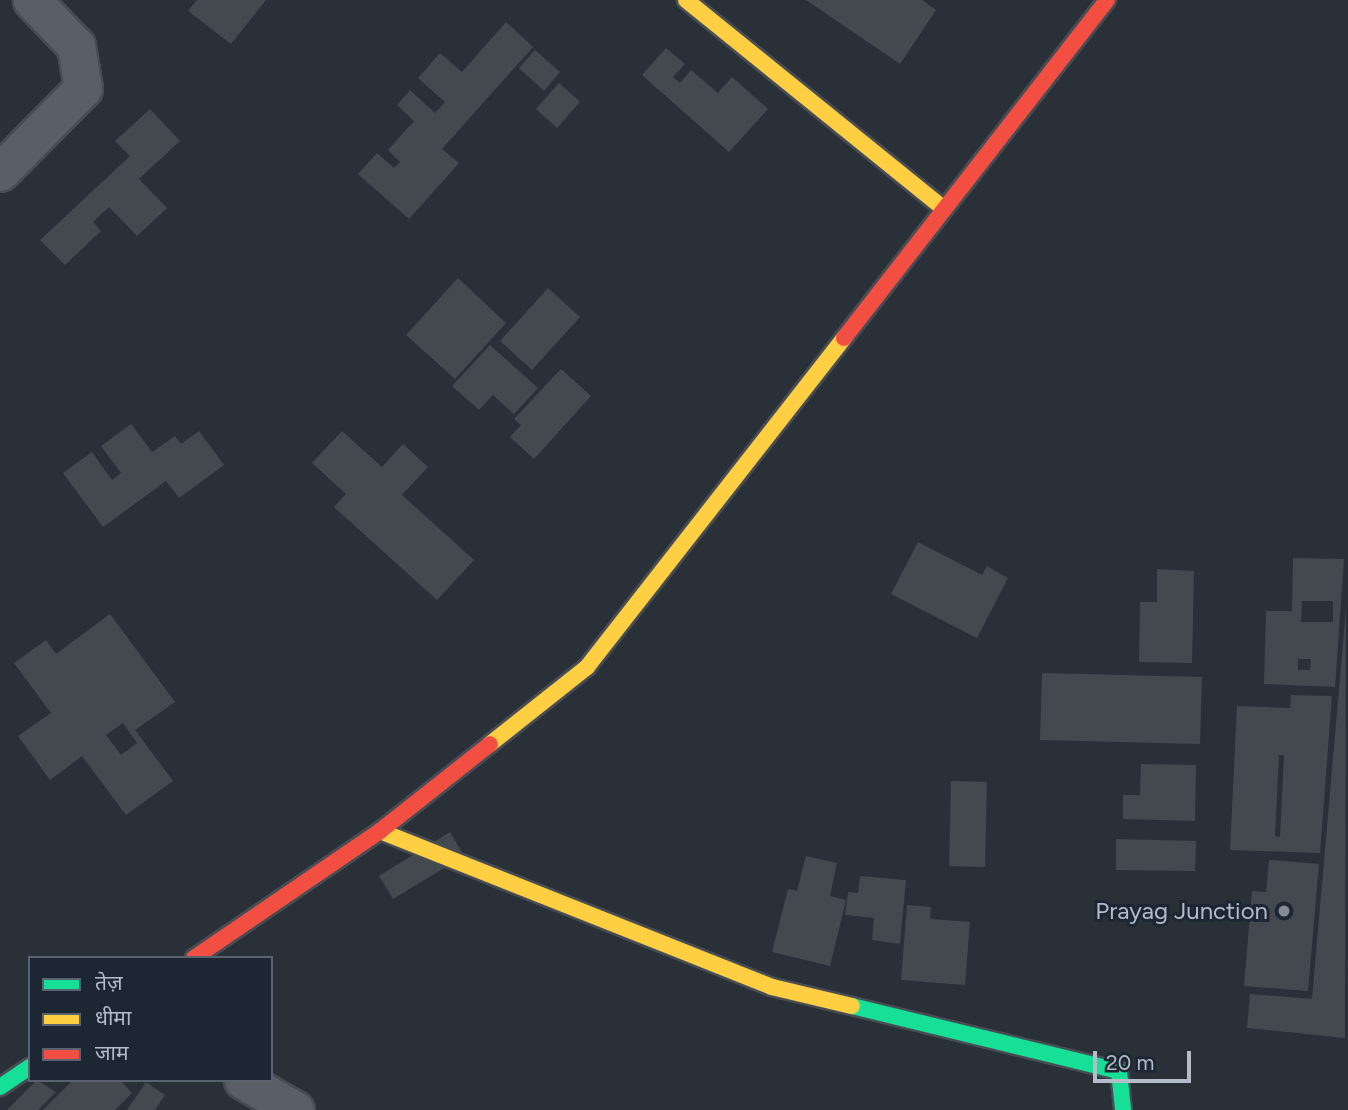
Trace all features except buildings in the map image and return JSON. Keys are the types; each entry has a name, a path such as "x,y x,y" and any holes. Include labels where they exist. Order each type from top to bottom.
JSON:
{"street":[{"path":"0,172 83,88 76,46 32,0"},
{"path":"686,0 942,207"},
{"path":"197,956 380,831 587,667 942,207 1107,0"},
{"path":"380,831 772,987 1119,1071 1123,1110"},
{"path":"0,1087 28,1068"},
{"path":"246,1082 295,1110"}],"traffic: fast":[{"path":"852,1006 1119,1071 1123,1110"},
{"path":"0,1087 28,1068"}],"traffic: slow":[{"path":"686,0 942,207"},
{"path":"490,744 587,667 844,338"},
{"path":"380,831 772,987 852,1006"}],"traffic: jam":[{"path":"844,338 1107,0"},
{"path":"197,956 380,831 490,744"}],"place":[{"name":"Prayag Junction","path":"1284,911"}]}
